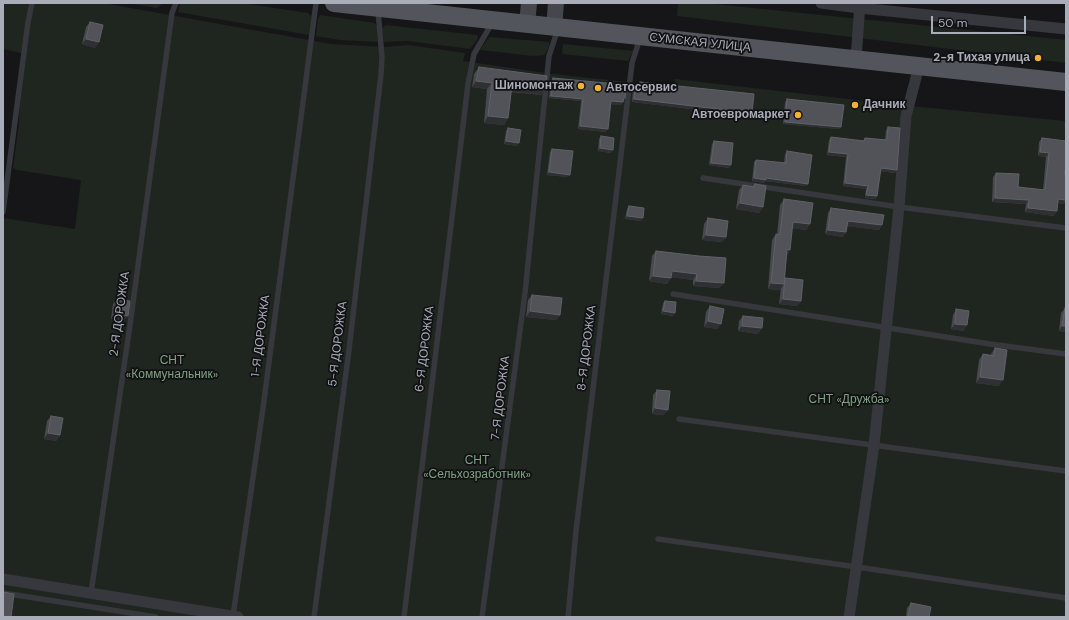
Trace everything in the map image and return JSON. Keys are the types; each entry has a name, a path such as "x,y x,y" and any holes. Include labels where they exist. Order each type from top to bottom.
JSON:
{"main road":[{"name":"СУМСКАЯ УЛИЦА","path":"334,3 1066,82"},
{"path":"527,24 529,3"},
{"path":"556,3 556,27"}],"street":[{"path":"821,3 1066,29"},
{"path":"856,59 860,6"},
{"path":"849,617 874,445 899,207 906,116 920,66"},
{"path":"3,579 235,616"}],"lane":[{"path":"3,212 28,22 32,3"},
{"name":"2-Я ДОРОЖКА","path":"91,593 128,341 172,13 176,3"},
{"name":"1-Я ДОРОЖКА","path":"235,616 316,3"},
{"name":"5-Я ДОРОЖКА","path":"314,617 350,342 381,74 382,58 378,8"},
{"name":"6-Я ДОРОЖКА","path":"404,617 468,84 474,54 493,21"},
{"name":"7-Я ДОРОЖКА","path":"482,617 524,301 549,56 556,27"},
{"name":"8-Я ДОРОЖКА","path":"568,617 576,531 632,63 641,36"},
{"path":"703,178 899,207 1066,228"},
{"path":"673,294 990,344 1066,354"},
{"path":"679,419 1066,471"},
{"path":"658,539 1066,598"},
{"path":"3,592 156,617"}],"green space":[{"path":"3,3 103,3 331,44 385,47 408,45 465,53 463,61 553,74 673,87 675,79 900,105 1066,121 1066,617 245,617 3,578 3,218 75,229 81,180 17,170 13,168 19,123 21,53 3,49"},
{"path":"128,3 164,3 157,8"},
{"path":"180,3 241,3 308,13 312,17 309,35 178,12"},
{"path":"678,3 704,3 1066,40 1066,63 677,16"},
{"path":"320,15 375,23 377,26 378,42 340,40 316,36 318,19"},
{"path":"386,25 477,35 478,39 470,49 408,41 384,42 382,28"},
{"path":"490,37 549,42 549,46 545,55 533,56 480,50"},
{"path":"563,44 633,51 628,61 562,54"},
{"path":"3,583 207,617 3,617"}],"building":[{"path":"90,22 103,25 99,42 86,39"},
{"path":"479,67 547,76 545,89 512,85 508,118 488,116 492,83 476,81"},
{"path":"553,78 627,85 623,102 611,101 608,129 580,126 583,99 551,96"},
{"path":"640,82 754,94 752,113 634,99 635,86 640,86"},
{"path":"787,99 844,105 841,127 785,122"},
{"path":"888,127 900,128 897,170 881,168 877,196 866,195 868,186 845,183 848,154 829,152 831,137 864,141 865,138 887,140"},
{"path":"508,128 521,130 519,143 506,141"},
{"path":"601,136 614,138 613,150 600,148"},
{"path":"1042,138 1066,141 1066,165 1064,177 1066,177 1066,200 1058,199 1057,211 1028,208 1029,200 995,198 996,173 1019,174 1018,187 1045,190 1049,153 1040,152"},
{"path":"714,141 733,143 731,165 711,163"},
{"path":"552,149 573,151 570,175 549,172"},
{"path":"787,151 812,155 808,184 766,178 766,180 754,178 756,160 786,163"},
{"path":"755,184 766,186 763,207 740,203 743,185 754,187"},
{"path":"784,199 813,203 810,224 793,222 790,250 787,249 784,284 771,283 776,234 780,235"},
{"path":"629,206 644,208 643,218 627,216"},
{"path":"831,208 884,215 882,225 848,221 846,232 828,230"},
{"path":"708,218 728,221 726,237 706,235"},
{"path":"656,251 726,258 724,283 696,281 697,274 672,271 671,278 653,276"},
{"path":"785,278 803,280 801,301 783,299"},
{"path":"532,295 562,298 560,315 530,311"},
{"path":"117,299 130,301 128,316 115,313"},
{"path":"665,301 676,302 675,313 663,311"},
{"path":"710,306 724,309 721,324 708,321"},
{"path":"1065,308 1066,326 1062,326"},
{"path":"956,309 969,311 967,325 955,324"},
{"path":"743,316 763,318 762,328 742,326"},
{"path":"995,348 1007,350 1003,380 980,377 983,354 994,356"},
{"path":"657,390 670,391 668,410 655,408"},
{"path":"51,416 63,418 60,435 48,433"},
{"path":"3,592 14,594 11,617 3,617"},
{"path":"911,603 931,607 929,617 908,617"}],"place":[{"name":"2-я Тихая улица","path":"1038,58"},
{"name":"Шиномонтаж","path":"581,86"},
{"name":"Автосервис","path":"598,88"},
{"name":"Дачник","path":"855,105"},
{"name":"Автоевромаркет","path":"798,115"}],"park label":[{"name":"СНТ «Коммунальник»","path":"172,368"},
{"name":"СНТ «Дружба»","path":"849,400"},
{"name":"СНТ «Сельхозработник»","path":"477,468"}]}
